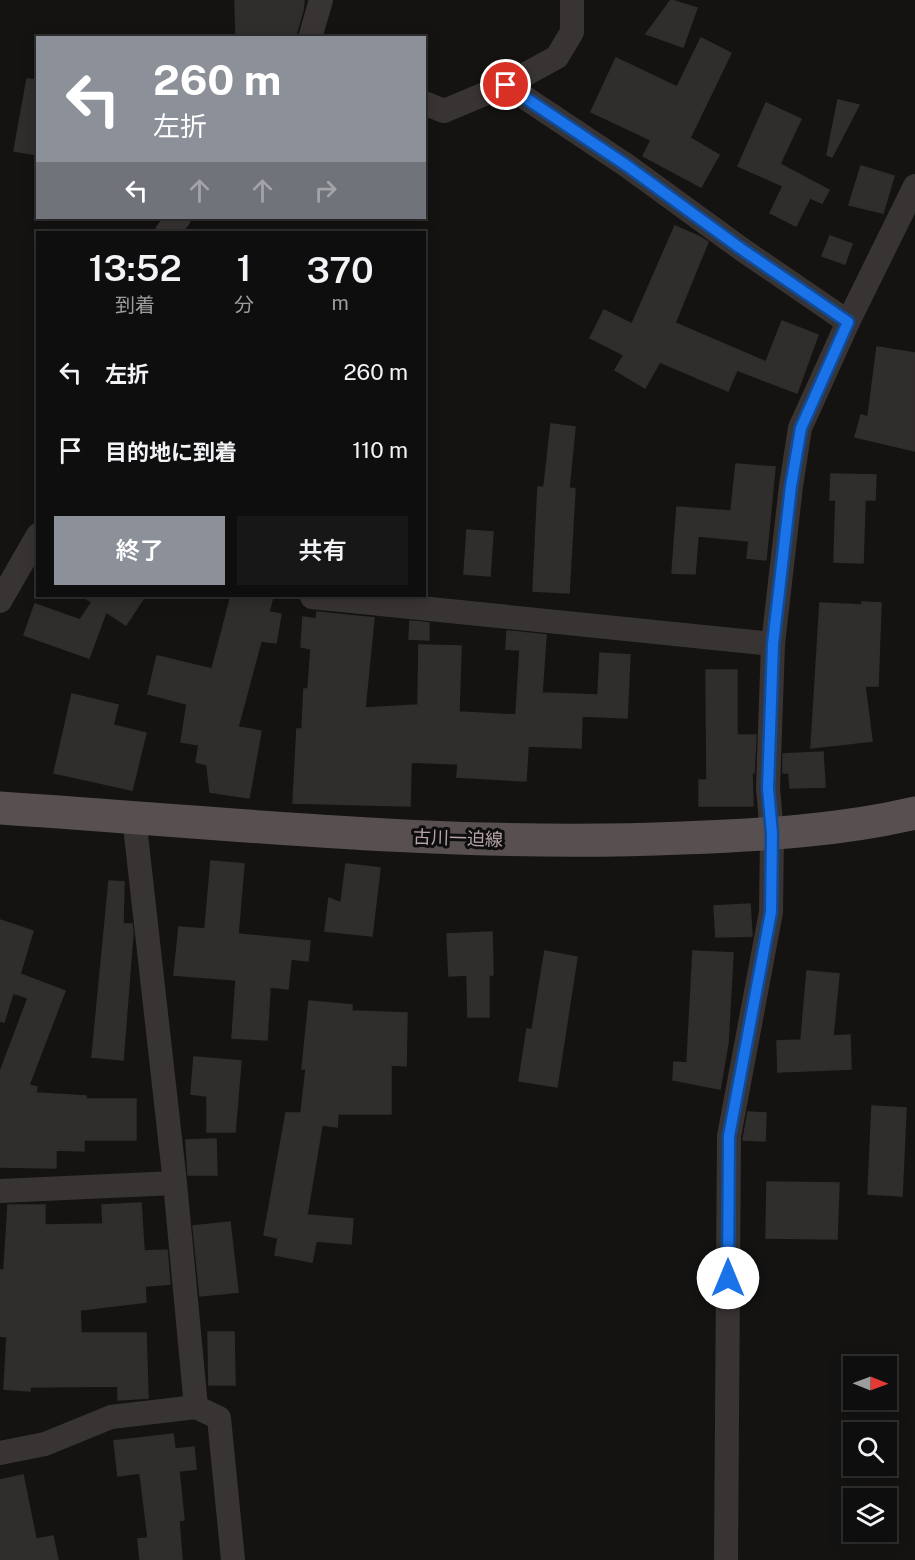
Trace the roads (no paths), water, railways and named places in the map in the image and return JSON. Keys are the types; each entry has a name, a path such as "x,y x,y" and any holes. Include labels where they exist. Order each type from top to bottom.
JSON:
{"main road":[{"name":"古川一迫線","path":"0,808 457,839 606,841 772,834 875,822 915,813"}],"street":[{"path":"311,36 321,0"},
{"path":"426,104 444,111 506,85 557,57 572,32 572,0"},
{"path":"506,85 626,165 740,248 848,322"},
{"path":"726,1560 729,1136 771,912 772,834 768,788 773,644 791,486 801,428 848,322 915,186"},
{"path":"168,231 178,219"},
{"path":"0,601 36,538"},
{"path":"312,597 773,644"},
{"path":"134,817 175,1183 196,1407"},
{"path":"0,1191 175,1183"},
{"path":"0,1453 45,1444 111,1417 196,1407 219,1418 232,1560"}]}
